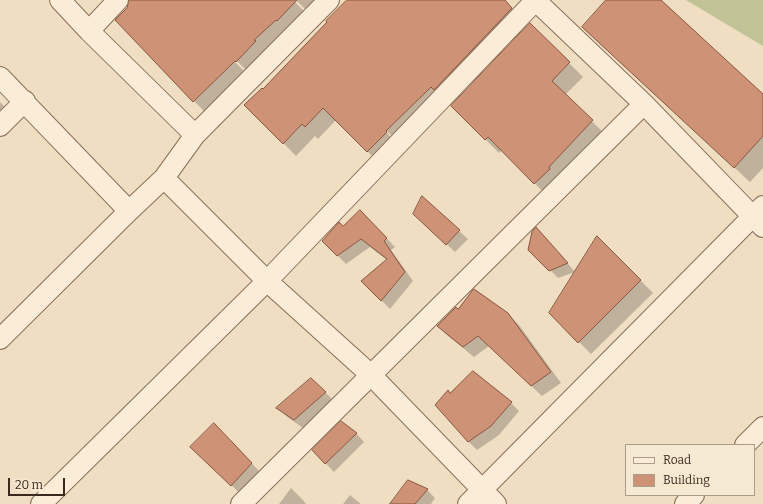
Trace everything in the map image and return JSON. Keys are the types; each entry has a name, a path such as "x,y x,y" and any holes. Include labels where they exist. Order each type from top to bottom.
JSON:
{"street":[{"path":"60,0 89,31 195,135"},
{"path":"89,31 118,0"},
{"path":"0,338 164,178 195,135 329,0"},
{"path":"41,504 267,281 535,0 759,216 482,499 371,375 267,281 164,178"},
{"path":"0,77 129,211"},
{"path":"0,126 25,102"},
{"path":"241,504 644,104"},
{"path":"746,444 763,427"},
{"path":"685,504 693,496"}],"green space":[{"path":"686,0 763,0 763,46"}],"building":[{"path":"129,0 297,0 277,21 276,20 254,40 256,41 236,62 235,61 193,102 115,20 127,8"},
{"path":"347,0 505,0 512,8 434,90 431,87 367,152 323,108 305,127 302,124 283,144 244,105 262,88 263,89"},
{"path":"606,0 661,0 763,94 763,136 734,168 582,27"},
{"path":"530,23 570,62 552,81 593,120 549,167 550,169 534,184 488,137 485,140 451,106"},
{"path":"422,196 460,230 446,245 413,214"},
{"path":"360,210 387,238 384,241 405,272 381,301 361,281 387,259 361,239 337,256 322,241 339,222 343,226"},
{"path":"536,227 568,263 549,271 528,250 532,232"},
{"path":"597,236 641,280 578,343 549,313"},
{"path":"474,289 508,313 551,372 531,386 478,336 463,347 437,326 456,307 458,309"},
{"path":"473,371 512,402 491,426 468,442 435,405 448,390 450,393"},
{"path":"311,378 326,392 294,420 276,408"},
{"path":"341,421 357,433 325,464 312,450"},
{"path":"214,423 252,463 231,486 190,447"},
{"path":"408,480 428,489 415,504 390,504"}]}
